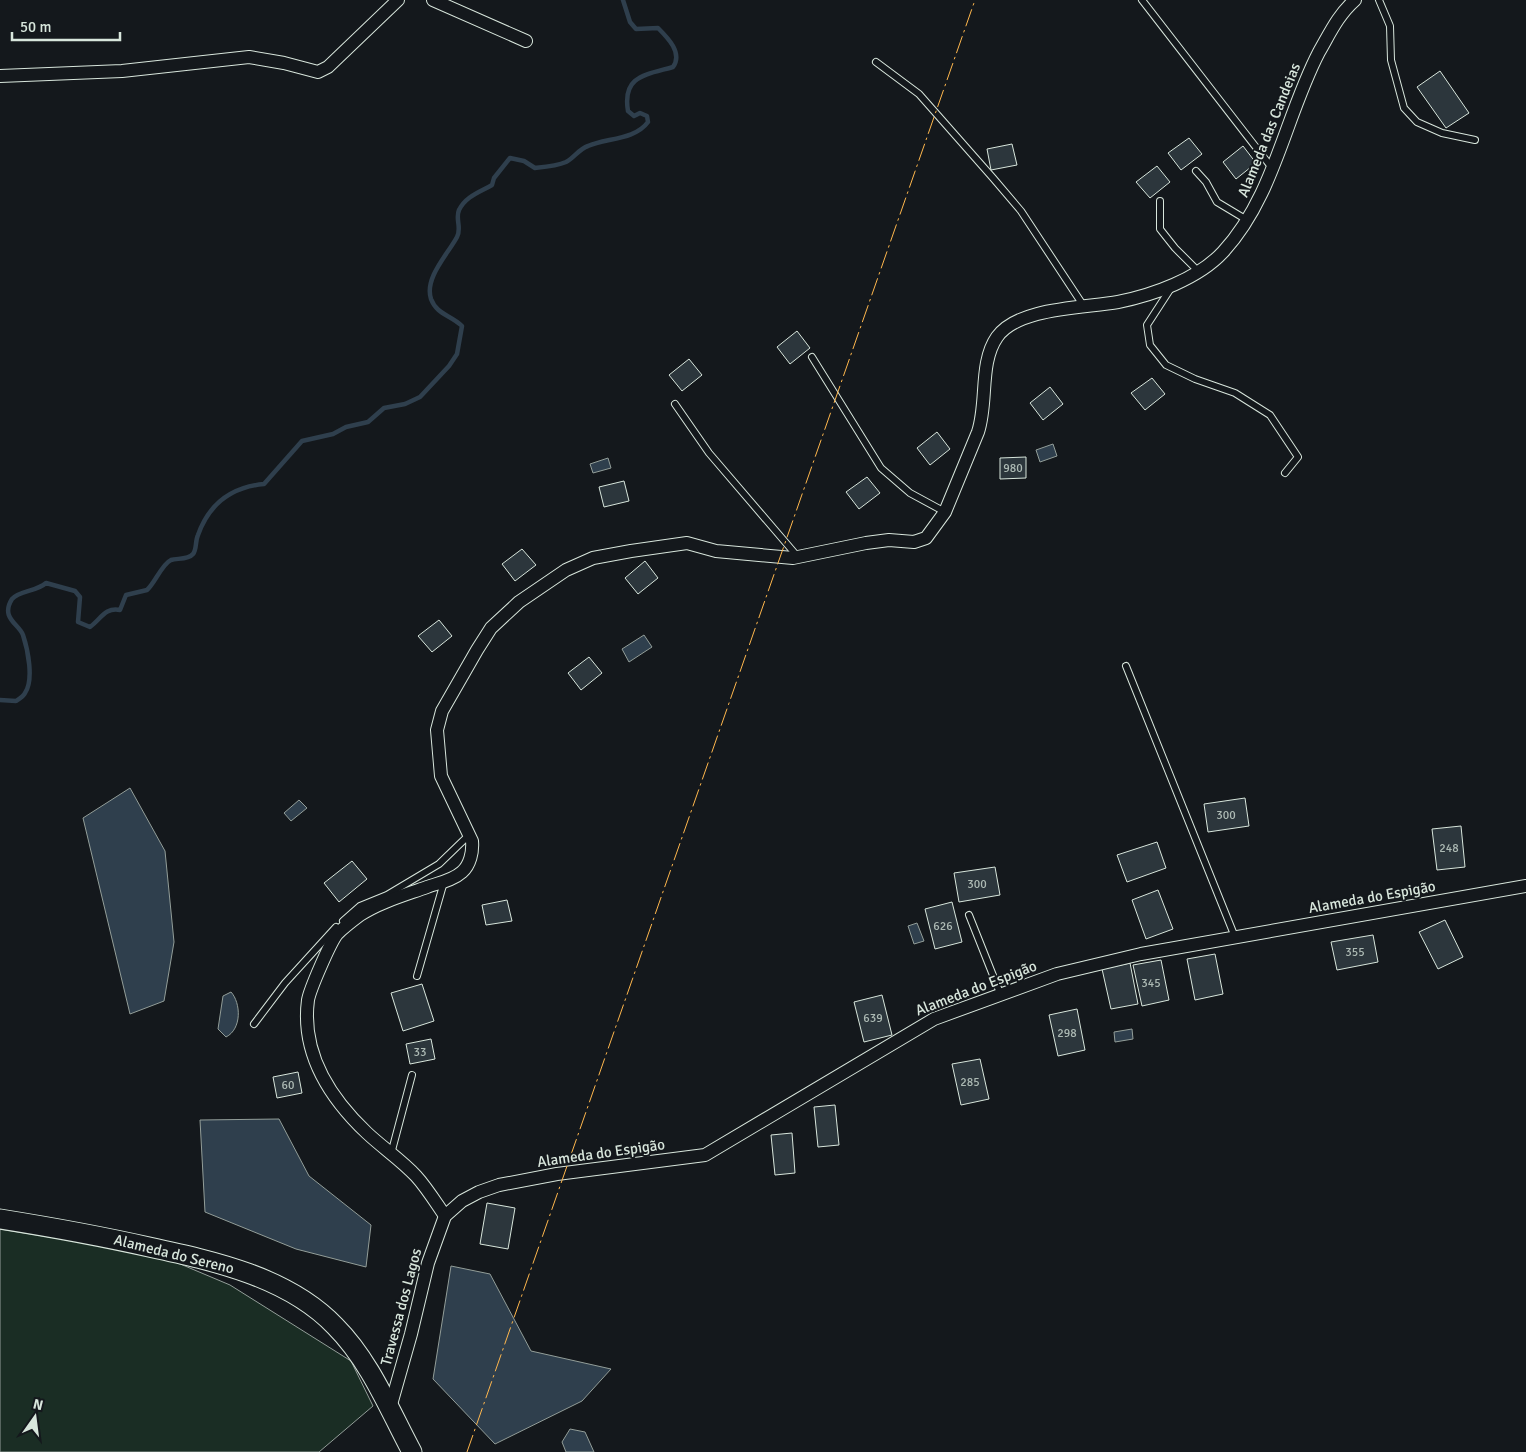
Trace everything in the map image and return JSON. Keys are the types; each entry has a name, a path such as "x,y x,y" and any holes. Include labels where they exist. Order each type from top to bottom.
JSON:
{"street":[{"path":"0,76 122,70 249,57 284,63 318,72 328,67 398,0"},
{"path":"433,0 526,41"},
{"name":"Alameda das Candeias","path":"445,1216 416,1176 366,1132 337,1099 318,1072 307,1031 308,999 316,976 336,936 347,925 362,914 388,902 444,882 460,874 466,868 473,852 469,835 441,776 437,730 442,711 491,628 538,587 566,570 593,558 687,544 730,552 798,557 889,540 914,542 926,538 945,512 982,420 988,355 997,337 1007,327 1032,316 1083,305 1120,302 1173,285 1199,272 1222,253 1246,220 1264,188 1310,70 1334,24 1356,0"},
{"name":"Alameda do Espigão","path":"445,1216 462,1201 499,1185 557,1174 705,1155 934,1019 1000,993 1106,961 1526,886"},
{"name":"Travessa dos Lagos","path":"390,1408 411,1334 428,1263 445,1216"},
{"name":"Alameda do Sereno","path":"0,1219 85,1232 184,1254 226,1266 278,1287 321,1313 336,1326 364,1361 412,1452"}],"lane":[{"path":"1142,0 1272,168"},
{"path":"1379,0 1390,26 1391,60 1404,108 1417,122 1442,134 1475,140"},
{"path":"876,62 919,94 993,178 1021,212 1083,305"},
{"path":"1196,171 1206,182 1217,202 1246,220"},
{"path":"1160,201 1160,229 1199,272"},
{"path":"1173,285 1147,325 1150,346 1166,365 1195,379 1235,393 1270,415 1298,457 1285,473"},
{"path":"812,357 881,468 910,493 945,512"},
{"path":"675,404 708,453 798,557"},
{"path":"1126,666 1236,937"},
{"path":"254,1024 285,983 334,928 360,906 387,895 439,864 469,835"},
{"path":"417,976 444,882"},
{"path":"969,915 1000,993"},
{"path":"391,1154 412,1075"}],"green space":[{"path":"0,1229 159,1255 230,1285 351,1361 373,1406 319,1452 0,1452"}],"water":[{"path":"1053,444 1057,456 1040,462 1036,450"},
{"path":"608,458 611,468 593,473 590,464"},
{"path":"644,635 652,647 629,662 622,649"},
{"path":"130,788 165,851 174,942 164,1001 130,1014 83,818"},
{"path":"299,800 307,808 291,821 284,813"},
{"path":"917,923 924,941 914,944 908,926"},
{"path":"231,992 237,1003 238,1016 235,1028 226,1037 218,1029 223,996"},
{"path":"1132,1029 1133,1039 1115,1042 1114,1032"},
{"path":"279,1119 309,1176 371,1225 366,1267 296,1249 205,1212 200,1120"},
{"path":"451,1266 490,1274 531,1351 611,1369 582,1401 495,1444 433,1379"},
{"path":"570,1429 585,1432 594,1452 566,1452 562,1442"}],"building":[{"path":"1440,71 1469,113 1446,128 1417,87"},
{"path":"1189,138 1202,154 1181,170 1168,153"},
{"path":"1012,144 1017,165 991,170 987,149"},
{"path":"1243,146 1256,163 1236,179 1223,162"},
{"path":"1157,166 1170,182 1150,198 1136,182"},
{"path":"797,331 810,348 790,364 777,347"},
{"path":"689,359 702,375 682,391 669,375"},
{"path":"1152,378 1165,394 1145,410 1131,393"},
{"path":"1050,387 1063,404 1043,420 1030,403"},
{"path":"937,432 950,449 930,465 917,448"},
{"path":"1026,457 1026,478 1000,479 1000,458"},
{"path":"867,477 880,493 859,509 846,492"},
{"path":"624,481 629,501 604,507 599,487"},
{"path":"522,549 536,565 515,581 502,564"},
{"path":"645,561 658,578 638,594 625,578"},
{"path":"439,620 452,636 432,652 418,636"},
{"path":"589,657 602,673 581,690 568,673"},
{"path":"1245,798 1249,826 1208,832 1204,804"},
{"path":"1461,826 1465,867 1437,870 1432,829"},
{"path":"1157,842 1166,868 1127,882 1117,855"},
{"path":"352,861 367,879 339,902 324,883"},
{"path":"995,867 1000,895 959,902 954,873"},
{"path":"1158,890 1173,929 1146,939 1132,900"},
{"path":"507,900 512,921 486,925 482,905"},
{"path":"952,902 962,942 935,949 925,909"},
{"path":"1445,920 1463,957 1438,969 1419,932"},
{"path":"1373,935 1378,962 1337,970 1331,942"},
{"path":"1215,954 1223,994 1195,1000 1187,959"},
{"path":"1161,960 1169,1000 1142,1006 1133,965"},
{"path":"1130,963 1138,1004 1111,1009 1102,969"},
{"path":"422,984 434,1021 403,1031 391,993"},
{"path":"882,995 892,1035 864,1042 854,1002"},
{"path":"1077,1009 1085,1050 1058,1056 1049,1015"},
{"path":"431,1039 435,1059 410,1064 406,1044"},
{"path":"980,1059 989,1099 961,1105 952,1064"},
{"path":"298,1072 302,1093 277,1098 273,1077"},
{"path":"835,1105 839,1145 818,1147 814,1107"},
{"path":"792,1133 795,1173 775,1175 771,1135"},
{"path":"487,1203 515,1208 508,1249 480,1244"}],"waterway":[{"path":"0,700 16,701 24,694 29,681 27,649 23,635 9,616 8,611 15,596 38,588 46,583 75,591 80,597 78,622 90,627 107,612 120,610 126,595 147,590 168,562 191,556 196,547 197,537 203,524 215,506 232,493 264,484 302,441 333,434 346,427 368,422 384,408 405,404 420,397 449,366 457,354 462,326 437,308 431,299 430,291 438,266 457,237 459,230 458,213 465,201 492,185 494,178 510,158 524,161 535,168 559,164 566,162 585,147 636,132 648,122 647,116 640,113 634,116 628,111 627,99 629,90 632,84 645,75 673,67 676,62 675,51 670,41 658,28 636,29 630,22 623,0"}],"power":[{"path":"467,1452 975,0"}]}
